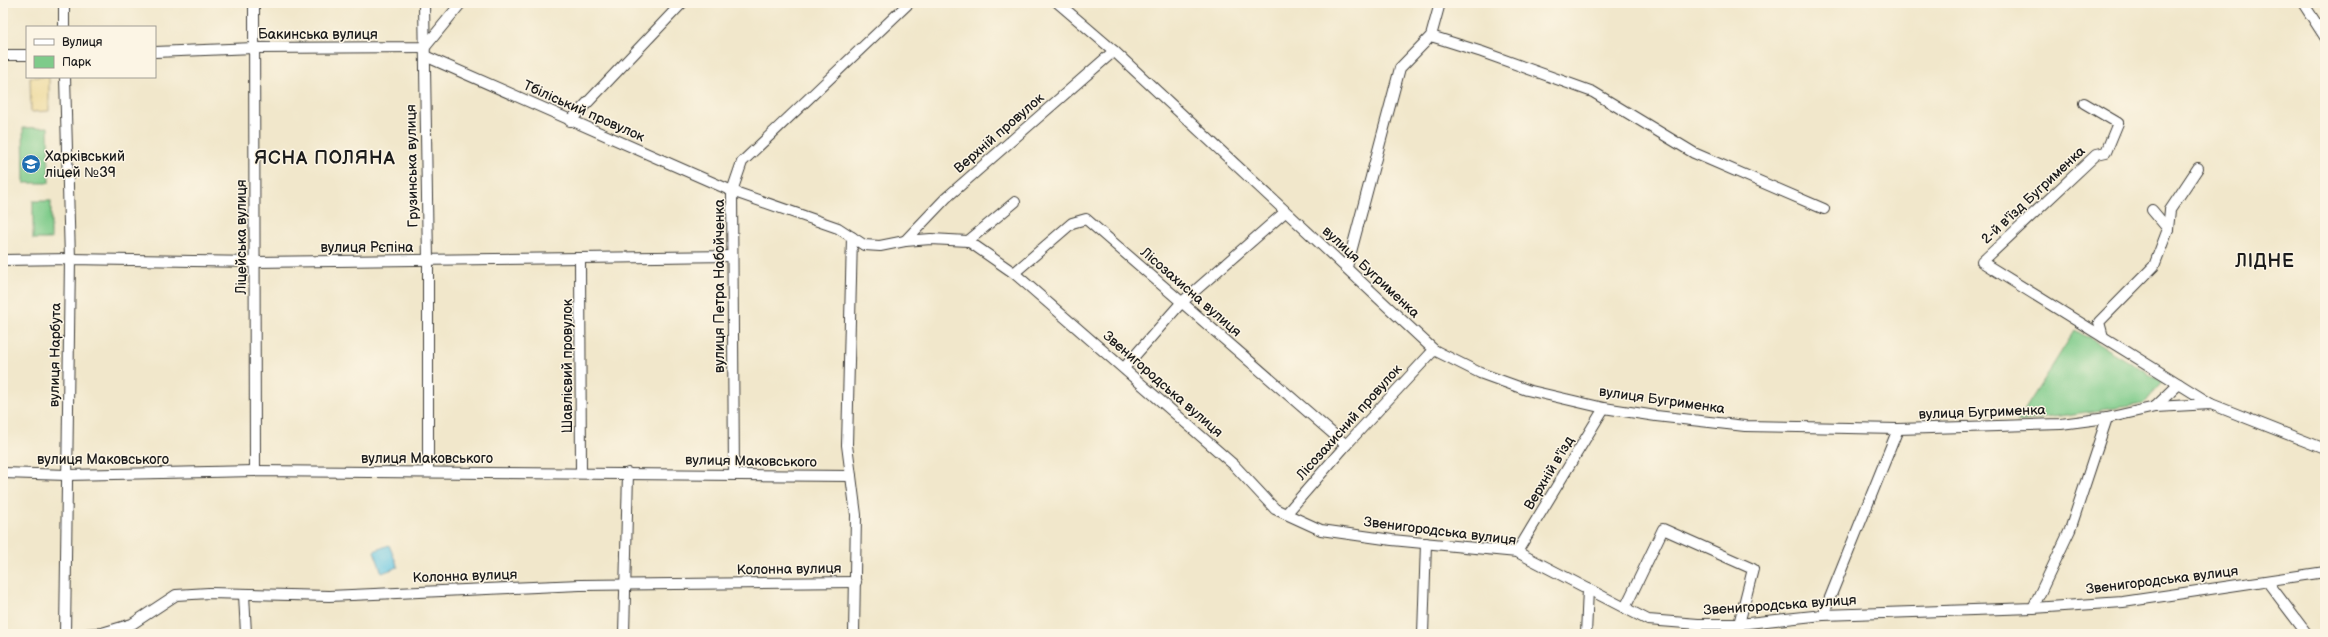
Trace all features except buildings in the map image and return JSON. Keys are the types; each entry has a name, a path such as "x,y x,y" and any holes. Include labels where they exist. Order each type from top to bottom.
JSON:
{"street":[{"path":"64,3 64,26"},
{"name":"Ліцейська вулиця","path":"254,3 255,472"},
{"name":"Грузинська вулиця","path":"424,3 428,261 428,472"},
{"path":"425,51 461,3"},
{"path":"570,121 682,3"},
{"name":"вулиця Петра Набойченка","path":"734,474 732,191 742,162 909,3"},
{"name":"вулиця Бугрименка","path":"1058,3 1114,51 1285,212 1347,267 1434,350 1480,373 1528,390 1604,408 1745,426 1898,429 2061,424 2107,418 2154,408 2211,404 2325,449"},
{"path":"1347,267 1400,68 1431,36 1440,3"},
{"path":"2303,3 2325,37"},
{"path":"1431,36 1482,52 1593,92 1694,153 1824,209"},
{"name":"Бакинська вулиця","path":"156,52 254,48 425,51"},
{"name":"Тбіліський провулок","path":"425,51 570,121 732,191"},
{"name":"Верхній провулок","path":"905,241 946,198 1114,51"},
{"path":"3,55 26,55"},
{"name":"вулиця Нарбута","path":"65,78 70,258 65,634"},
{"name":"2-й в'їзд Бугрименка","path":"2084,103 2118,123 2106,152 2097,154 1982,262 2104,337"},
{"path":"2198,168 2170,210 2168,229 2154,266 2099,322 2104,337 2211,404"},
{"path":"732,191 838,228 864,246 880,246 905,241 930,239 968,241 1015,202"},
{"path":"2152,210 2168,229"},
{"path":"1124,368 1181,303 1285,212"},
{"name":"Лісозахисна вулиця","path":"1014,273 1072,223 1086,219 1346,445"},
{"path":"852,237 847,445 856,515 854,634"},
{"name":"Звенигородська вулиця","path":"968,241 1014,273 1124,368 1234,465 1276,509 1321,530 1426,543 1517,552 1648,620 1739,629 1823,615 2033,608 2123,602 2268,580"},
{"name":"вулиця Рєпіна","path":"3,260 70,258 255,262 732,256"},
{"name":"Шавлієвий провулок","path":"580,259 581,473"},
{"name":"Лісозахисний провулок","path":"1286,514 1346,445 1434,350"},
{"path":"2154,408 2179,384"},
{"name":"Верхній в'їзд","path":"1517,552 1604,408"},
{"path":"2033,608 2070,530 2107,418"},
{"path":"1823,615 1898,429"},
{"name":"вулиця Маковського","path":"3,473 428,472 851,476"},
{"path":"624,634 628,473"},
{"path":"1625,608 1663,529 1753,570 1739,629"},
{"path":"1423,634 1426,543"},
{"path":"2307,634 2268,580 2325,572"},
{"name":"Колонна вулиця","path":"85,634 102,633 132,624 176,595 244,594 329,596 626,585 856,582"},
{"path":"1586,634 1588,588"},
{"path":"244,594 246,634"}],"green space":[{"path":"48,127 49,183 24,183 23,128"},
{"path":"33,201 51,201 51,239 33,239"},
{"path":"2075,330 2162,382 2144,404 2017,422"}],"sand":[{"path":"30,78 49,78 49,111 31,112"}],"water":[{"path":"389,545 398,567 382,573 374,551"}],"place":[{"name":"Харківський ліцей №39","path":"31,164"}],"district":[{"name":"ЯСНА ПОЛЯНА","path":"325,158"},
{"name":"ЛІДНЕ","path":"2265,261"}]}
